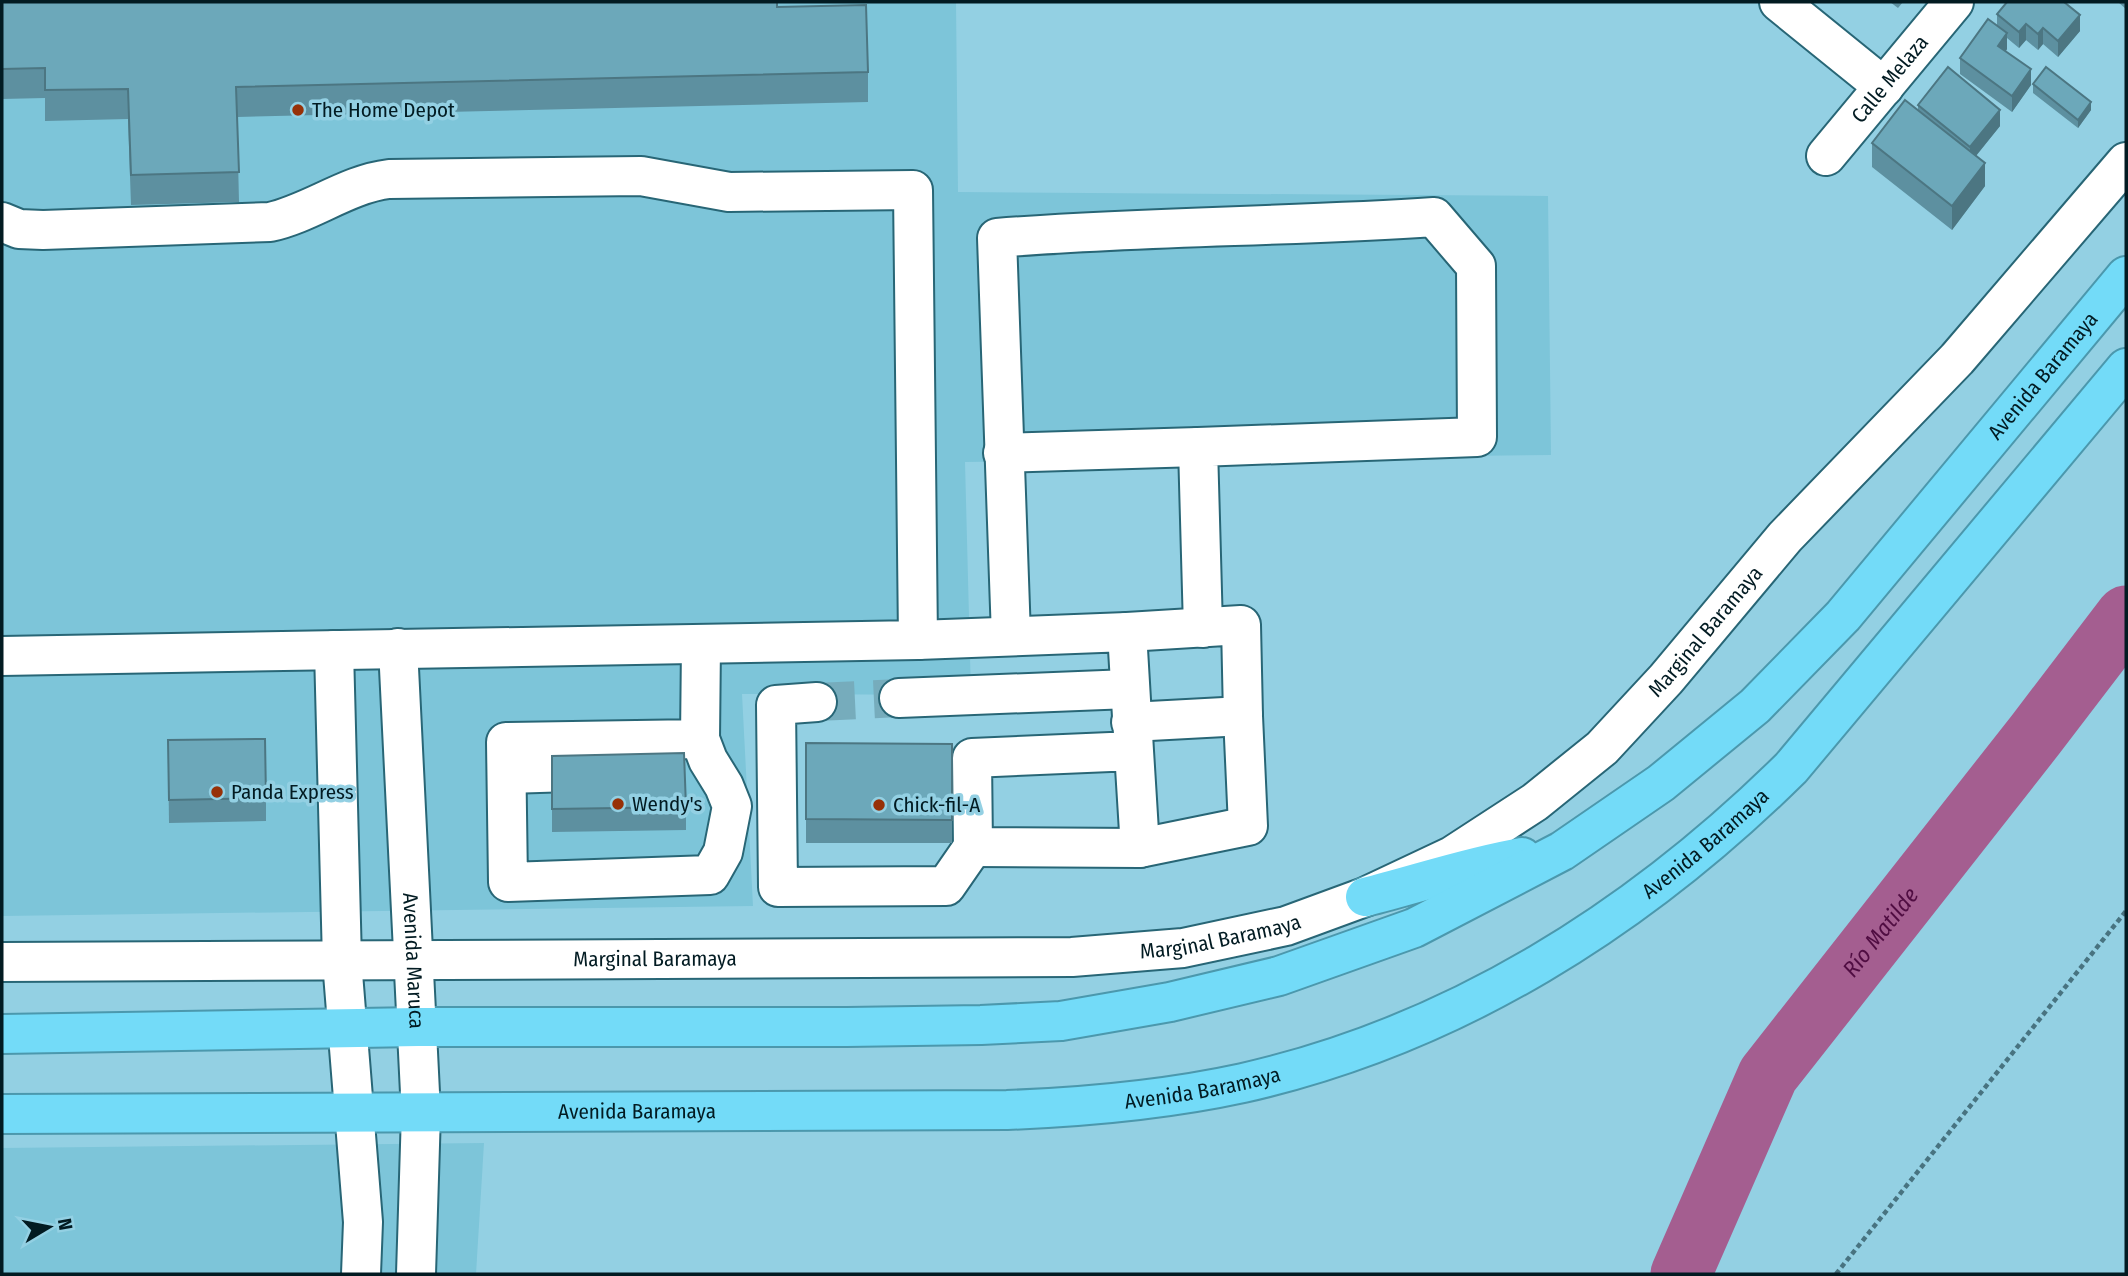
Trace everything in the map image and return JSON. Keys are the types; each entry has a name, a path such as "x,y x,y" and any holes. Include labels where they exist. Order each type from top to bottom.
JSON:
{"highway":[{"name":"Avenida Baramaya","path":"2,1034 418,1027 847,1027 1061,1021 1170,1002 1279,976 1414,928 1562,851 1661,783 1755,706 1843,615 2126,276"},
{"name":"Avenida Baramaya","path":"2,1114 1076,1108 1142,1101 1243,1083 1365,1047 1490,992 1539,966 1603,926 1655,888 1751,808 1799,758 2126,368"},
{"path":"1365,897 1455,874 1482,864 1562,851"}],"street":[{"path":"1779,2 1884,87"},
{"name":"Calle Melaza","path":"1826,156 1954,2"},
{"name":"Marginal Baramaya","path":"2,962 1072,957 1184,948 1286,926 1365,897 1452,856 1535,802 1602,748 1666,679 1785,537 1957,359 2126,162"},
{"path":"2,222 19,229 43,230 270,222 286,219 370,181 389,179 641,176 729,192 913,190 918,640"},
{"path":"1003,453 1477,437 1476,266 1434,217 1092,230 997,238 1003,453 1011,636"},
{"path":"1198,447 1203,628"},
{"path":"2,656 918,640 1241,625 1248,826 1140,848 973,847"},
{"path":"1127,632 1140,848"},
{"path":"700,739 506,742 508,882 710,875 723,852 732,806 700,739 701,644"},
{"name":"Avenida Maruca","path":"398,648 421,1113 416,1274"},
{"path":"334,650 342,961 363,1222 361,1274"},
{"path":"899,698 1131,720 1243,716"},
{"path":"817,702 776,705 778,887 946,886 973,847 972,758 1131,720"},
{"path":"507,774 671,768 685,770 700,778 711,794 713,831 705,847 662,877"}],"path":[{"path":"1836,1274 2126,911"}],"shaded area":[{"path":"2,2 956,2 958,192 1548,196 1551,455 965,462 971,695 742,694 753,906 2,916"},
{"path":"484,1143 476,1274 2,1274 2,1148"}],"building":[{"name":"The Home Depot","path":"2,2 777,2 777,7 866,5 868,72 236,87 239,172 131,175 128,89 45,90 45,68 2,69"},
{"path":"2007,2 2064,2 2080,15 2058,41 2043,28 2038,34 2026,24 2019,32 1997,14"},
{"path":"1988,19 2007,33 1998,46 2031,69 2012,96 1960,58"},
{"path":"1948,67 2000,110 1970,147 1918,105"},
{"path":"2046,67 2091,102 2078,120 2033,84"},
{"path":"1905,100 1985,163 1952,206 1872,143"},
{"name":"Panda Express","path":"265,739 266,798 169,800 168,740"},
{"name":"Chick-fil-A","path":"806,743 952,744 952,820 806,819"},
{"path":"684,753 686,807 552,809 552,756"}],"waterway":[{"name":"Río Matilde","path":"1681,1274 1768,1075 2126,616"}],"tunnel":[{"path":"817,702 899,698"}],"place":[{"name":"The Home Depot","path":"298,110"},
{"name":"Panda Express","path":"217,792"},
{"name":"Wendy's","path":"618,804"},
{"name":"Chick-fil-A","path":"879,805"}]}
